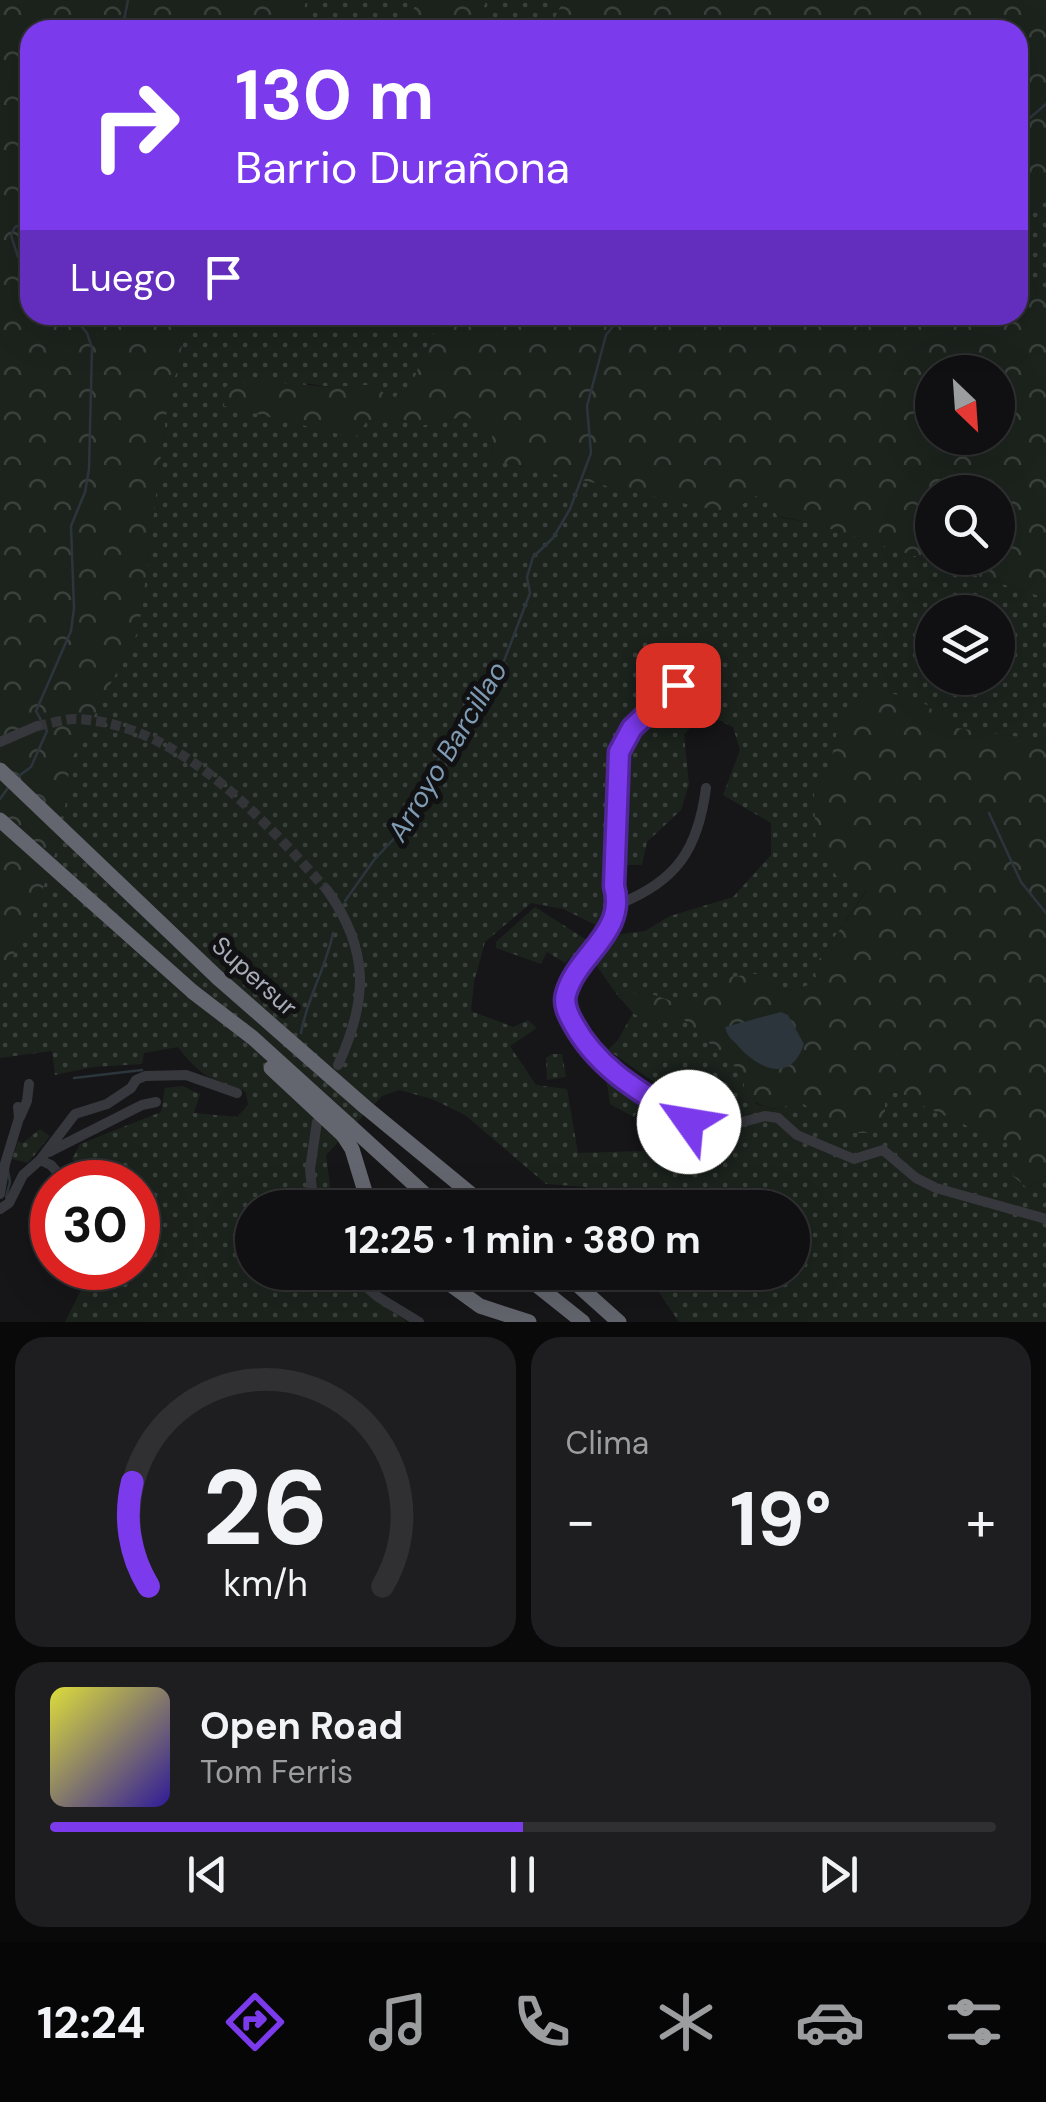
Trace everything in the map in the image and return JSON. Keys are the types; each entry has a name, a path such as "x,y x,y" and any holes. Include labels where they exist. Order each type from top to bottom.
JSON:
{"highway":[{"name":"Supersur","path":"0,770 218,978 466,1190"},
{"name":"Supersur","path":"0,820 224,1018 245,1044 346,1130"},
{"path":"346,1130 365,1190"},
{"path":"346,1130 418,1190"},
{"path":"457,1290 480,1306 529,1322"},
{"path":"543,1290 583,1322"},
{"path":"583,1290 619,1322"}],"street":[{"path":"678,685 632,728 619,752 614,886 619,904 606,934 576,973 565,996 566,1011 584,1044 613,1074 705,1128 765,1116 778,1118 797,1135 854,1159 877,1150 936,1188 1046,1219"},
{"path":"0,742 37,726"},
{"path":"619,904 647,894 681,862 695,841 706,788"},
{"path":"327,890 349,927 361,971 356,1022 338,1065"},
{"path":"43,1157 75,1114 107,1104 145,1076 186,1075 236,1093"},
{"path":"0,1194 4,1164 18,1113 27,1101 28,1084"},
{"path":"0,1210 9,1203 31,1166 43,1157 142,1105 156,1102"},
{"path":"312,1190 310,1169 317,1122"},
{"path":"43,1157 46,1160"},
{"path":"370,1290 420,1322"}],"green space":[{"path":"0,0 306,0 301,20 20,20 20,325 187,325 166,416 139,629 70,762 62,833 36,908 0,983"},
{"path":"306,0 420,0 405,20 301,20"},
{"path":"420,0 486,0 479,20 405,20"},
{"path":"486,0 563,0 554,20 479,20"},
{"path":"563,0 1046,0 1046,196 1028,213 1028,20 554,20"},
{"path":"1046,196 1046,292 1028,285 1028,213"},
{"path":"1028,285 1046,292 1046,598 974,575 1015,575 1015,475 915,475 915,556 812,523 777,516 763,492 728,513 493,460 492,435 467,416 420,426 399,419 367,421 355,438 224,406 226,386 257,381 332,387 373,385 392,399 412,387 421,358 439,325 1028,325"},
{"path":"187,325 439,325 421,358 412,387 391,399 373,385 332,387 304,383 367,421 399,419 420,426 467,416 492,435 493,460 728,513 763,491 778,517 812,523 915,556 915,575 974,575 1046,598 1046,741 957,728 918,699 840,718 831,760 814,794 867,889 814,967 818,982 776,990 757,974 726,977 697,997 675,1002 644,992 618,996 596,965 621,934 645,931 670,916 733,897 771,855 771,823 723,795 740,750 733,727 719,720 692,725 684,735 689,784 681,810 647,842 642,865 609,865 607,885 612,902 600,927 563,909 531,903 485,942 471,1011 513,1027 528,1020 537,1028 510,1046 536,1085 567,1089 578,1153 642,1151 664,1089 608,1050 633,1013 655,1025 680,1016 744,1075 756,1104 777,1108 797,1100 829,1119 840,1133 885,1119 885,1095 897,1092 1021,1149 1028,1188 1046,1176 1046,1322 679,1322 657,1290 810,1290 810,1190 587,1190 546,1184 465,1115 432,1099 399,1090 382,1096 326,1155 331,1190 235,1190 235,1290 363,1290 407,1322 65,1322 81,1290 160,1290 160,1160 73,1160 80,1144 161,1112 165,1088 182,1086 200,1094 194,1113 237,1117 248,1105 246,1092 204,1074 178,1047 144,1053 142,1064 93,1067 55,1075 52,1051 0,1058 0,983 36,908 62,833 70,762 139,629 166,416"},
{"path":"874,690 918,699 957,728 1046,741 1046,1176 1027,1188 1013,1176 1020,1149 897,1092 885,1095 885,1120 872,1133 840,1133 829,1119 797,1100 782,1107 763,1106 744,1093 744,1075 680,1016 655,1025 633,1013 618,996 644,992 675,1002 697,997 726,977 757,974 776,990 797,989 817,982 814,967 867,890 838,878 816,847 814,794 831,760 840,718"},
{"path":"535,907 593,944 579,967 547,952 541,964 496,948 496,942"},
{"path":"562,1054 566,1077 547,1080 546,1058"},
{"path":"606,1075 645,1098 634,1117 610,1104"},
{"path":"40,1129 50,1136 28,1163 12,1159 18,1141 23,1143"}],"shaded area":[{"path":"781,1012 788,1015 804,1044 791,1064 783,1068 756,1062 730,1038 725,1027"}],"waterway":[{"path":"124,20 128,0"},
{"name":"Arroyo Barcillao","path":"1028,119 1046,104"},
{"path":"20,225 11,235 20,259"},
{"path":"16,778 31,767 47,731 36,711 71,631 71,526 85,492 89,469 92,348 80,325"},
{"name":"Arroyo Barcillao","path":"345,901 374,860 403,829 425,779 499,674 530,593 527,577 533,557 553,538 570,509 591,453 587,406 606,335 614,325"},
{"path":"0,799 8,788"},
{"path":"989,813 1021,882 1046,913"},
{"name":"Arroyo Barcillao","path":"301,1033 333,933"},
{"name":"Arroyo Barcillao","path":"74,1078 142,1070"},
{"name":"Arroyo Barcillao","path":"6,1197 8,1171"}],"tunnel":[{"path":"37,726 75,719 113,724 149,737 183,756 247,806 327,890"}],"route":[{"path":"678,685 632,728 619,752 614,886 619,904 598,948 576,973 565,996 566,1011 584,1044 613,1074 689,1122"}]}
